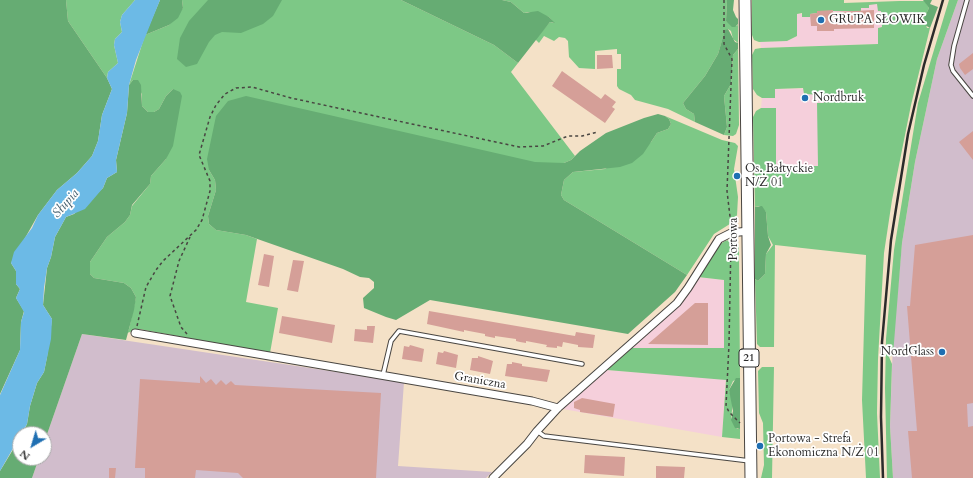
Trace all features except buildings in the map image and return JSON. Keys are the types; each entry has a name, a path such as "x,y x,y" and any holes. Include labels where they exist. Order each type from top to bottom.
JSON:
{"main road":[{"name":"Portowa","path":"745,0 751,478"}],"street":[{"path":"493,478 527,444 558,408 677,303 715,244 731,233 748,231"},
{"name":"Graniczna","path":"135,333 532,401 558,408"}],"lane":[{"path":"967,0 954,46 951,65 953,71 973,96"},
{"path":"383,376 390,341 400,332 582,364"},
{"path":"537,431 544,436 751,461"}],"path":[{"path":"724,0 724,44 732,59 727,191 731,233 729,344 726,406 729,412 742,426"},
{"path":"135,333 146,287 152,276 162,261 190,236 202,220 210,191 210,181 200,155 210,117 221,97 236,88 252,87 292,98 519,147 543,146 568,136 582,136 598,132"},
{"path":"190,236 179,261 170,296 181,327 194,343"}],"shaded area":[{"path":"958,0 973,0 973,478 893,478 890,426 893,341 902,243 915,162 937,59"},
{"path":"869,4 877,4 881,11 882,27 878,28 878,44 761,48 760,42 787,41 797,36 797,14 810,14 817,11 861,11 861,8"},
{"name":"Nordbruk","path":"828,88 829,171 776,171 775,108 761,108 762,98 775,98 775,89"},
{"path":"698,277 724,280 724,349 632,348 684,300"},
{"path":"82,334 404,382 398,466 492,472 486,478 32,478 36,466 52,466 52,426 50,426"},
{"path":"607,370 726,379 722,437 563,409"}],"green space":[{"path":"0,0 66,0 68,21 107,78 112,89 102,115 98,141 92,156 77,173 57,190 38,215 11,263 16,271 16,284 20,289 16,298 24,311 21,322 20,350 0,394"},
{"path":"66,0 135,0 122,15 120,22 122,32 115,39 114,45 118,63 108,72 107,78 68,21"},
{"path":"160,0 182,0 183,8 178,18 169,25 145,35"},
{"path":"182,0 401,0 494,45 518,63 511,72 575,156 571,160 564,163 209,170 215,180 216,190 208,216 209,224 216,230 246,235 257,239 246,302 278,308 270,353 139,329 127,333 136,297 131,288 124,283 94,278 90,274 90,262 107,237 125,222 130,215 132,206 150,184 151,176 166,159 173,89 166,96 159,109 154,112 148,112 142,106 142,94 133,80 129,85 145,35 169,25 183,8"},
{"path":"208,0 282,0 273,16 263,24 241,33 222,32 215,35 209,42 197,64 186,67 177,59 180,38 189,21"},
{"path":"401,0 502,0 511,2 524,13 538,11 549,17 555,23 550,22 518,63 494,45"},
{"path":"502,0 727,0 726,21 737,26 738,24 738,43 733,39 731,31 728,29 725,31 718,54 705,76 683,103 686,109 694,114 695,122 668,109 635,100 631,95 619,89 617,86 617,69 621,69 621,54 617,54 617,49 595,51 595,69 579,68 569,57 568,41 565,38 559,37 554,41 544,36 539,43 535,39 550,22 554,23 549,17 528,12 524,13 511,2"},
{"path":"727,0 734,0 733,10 738,19 738,24 735,27 732,27 726,21"},
{"path":"752,0 844,0 844,3 924,0 929,8 924,18 927,28 930,28 911,105 892,200 884,253 878,359 877,413 880,478 866,478 862,400 866,255 775,245 774,347 760,347 757,344 755,279 758,281 765,274 766,254 773,245 768,236 766,212 759,206 755,207 753,117 756,111 761,108 776,108 776,167 818,166 817,103 824,103 823,95 804,94 803,88 775,89 775,98 762,98 757,95 753,89 752,55 755,49 761,48 878,44 878,28 882,27 881,11 878,11 877,4 869,5 869,8 861,8 861,11 817,11 817,13 810,14 810,17 802,17 802,13 797,14 797,36 787,41 759,42 754,40 752,35"},
{"path":"923,0 932,0 930,4 938,7 930,28 925,25 924,18 929,8"},
{"path":"949,0 958,0 937,59 915,162 902,243 893,355 889,357 892,364 890,426 893,478 887,478 885,388 886,339 894,250 918,103"},
{"path":"728,29 735,42 738,43 738,49 733,55 731,84 724,96 727,127 724,135 695,122 694,114 686,109 683,103 705,76 718,54 725,30"},
{"path":"738,49 739,125 736,134 733,136 724,135 727,127 724,96 731,84 733,55"},
{"path":"133,80 138,80 141,85 142,106 148,112 154,112 159,109 166,96 173,89 180,92 182,96 173,146 166,159 151,176 150,184 132,205 130,215 125,222 107,237 90,262 90,274 94,278 124,283 131,288 136,297 126,340 82,334 50,426 26,426 37,383 44,372 47,357 52,319 43,305 47,268 55,237 66,217 74,214 103,188 107,178 117,172 116,160 127,113 129,85"},
{"path":"246,96 535,162 564,163 571,160 580,151 606,133 644,118 658,114 665,116 669,119 671,124 668,129 657,133 643,154 632,163 620,167 573,172 564,180 561,195 564,200 687,275 675,292 628,334 430,300 396,320 386,317 364,308 363,298 374,288 374,282 369,278 360,277 343,269 246,235 216,230 209,224 208,216 216,190 215,180 209,170 207,159 216,116 228,101"},
{"path":"665,116 722,140 735,143 738,146 734,169 738,197 737,215 733,222 714,234 687,275 564,200 561,195 564,180 573,172 605,169 651,142 657,133 668,129 671,124 669,119"},
{"path":"762,206 766,212 768,236 771,245 766,254 765,274 758,281 755,279 755,207"},
{"path":"729,240 738,242 739,249 740,378 733,381 729,390 733,403 731,418 737,429 740,429 740,439 722,437 726,380 607,370 632,348 724,348 724,280 698,277 717,246"},
{"path":"762,367 774,367 772,478 761,478 764,465 763,423 759,413 758,371"},
{"path":"736,378 740,378 740,429 735,428 731,420 733,411 729,390"},
{"path":"12,451 12,466 36,466 32,478 0,478 0,471"}],"water":[{"name":"Słupia","path":"135,0 160,0 136,60 129,85 127,113 116,160 117,172 107,178 103,188 85,209 66,217 55,237 47,268 44,288 43,305 52,319 51,339 44,372 37,383 26,426 12,426 12,450 0,471 0,395 20,350 21,322 24,312 16,298 20,289 16,284 16,271 11,263 14,252 32,228 38,215 57,190 77,173 92,156 98,141 102,115 112,89 107,78 108,72 118,63 114,45 115,39 122,32 120,22 122,15"}],"railway":[{"path":"883,478 881,417 882,342 891,240 908,134 924,65 943,0"}],"place":[{"name":"GRUPA SŁOWIK","path":"821,20"},
{"name":"Nordbruk","path":"805,98"},
{"name":"Os. Bałtyckie N/Ż 01","path":"737,176"},
{"name":"NordGlass","path":"942,352"},
{"name":"Portowa - Strefa Ekonomiczna N/Ż 01","path":"760,446"}]}
